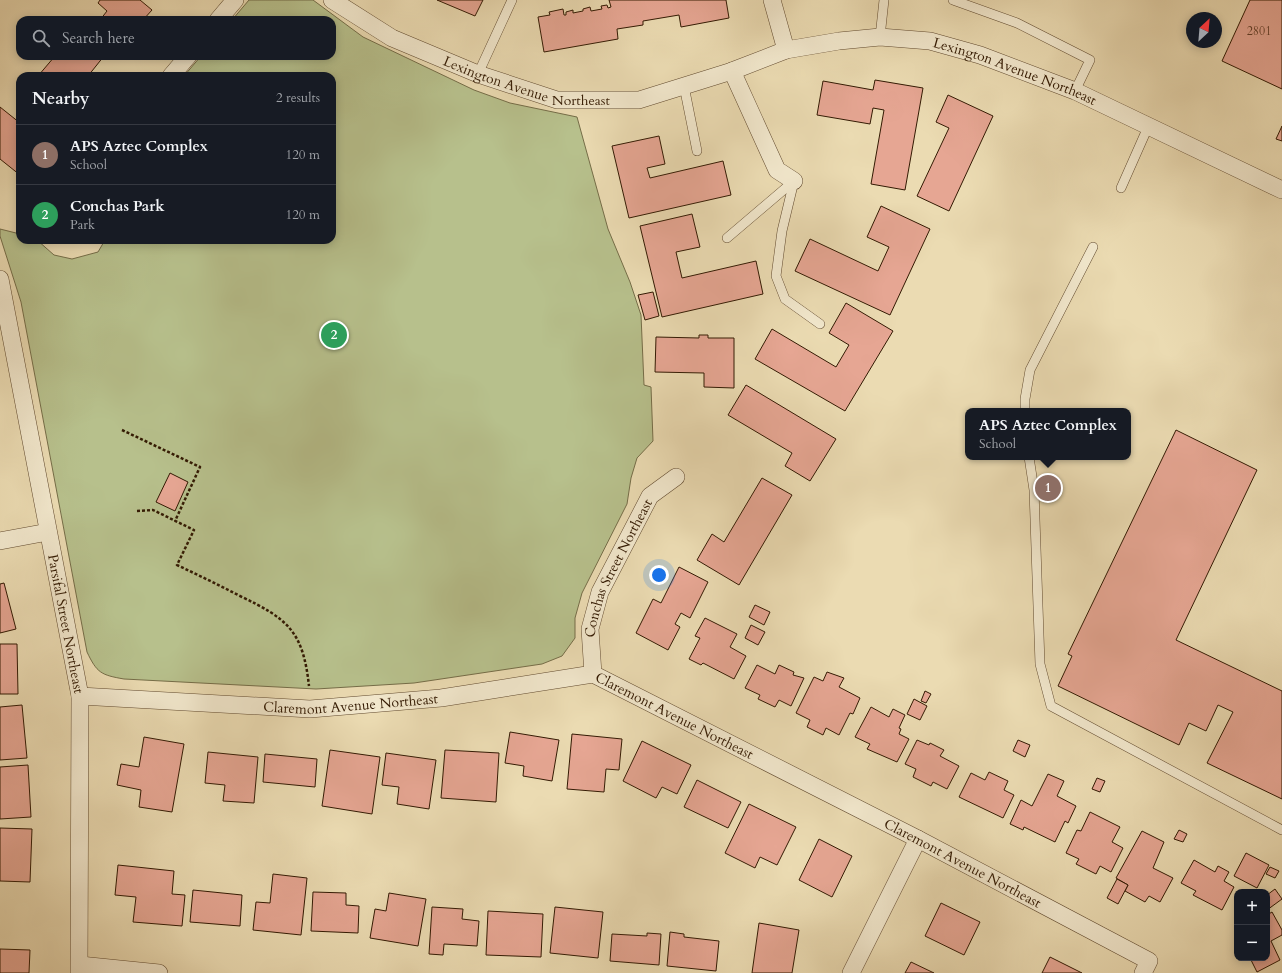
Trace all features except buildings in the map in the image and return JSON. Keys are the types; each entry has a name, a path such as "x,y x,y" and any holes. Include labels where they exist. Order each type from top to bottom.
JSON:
{"street":[{"path":"221,16 235,0"},
{"name":"Lexington Avenue Northeast","path":"332,0 392,38 478,74 557,100 639,100 732,71 786,50 839,41 880,37 930,41 980,55 1075,91 1282,190"},
{"path":"772,0 786,50"},
{"path":"174,72 185,60"},
{"path":"732,71 777,170 794,181"},
{"name":"Parsifal Street Northeast","path":"0,279 80,696 80,969"},
{"name":"Conchas Street Northeast","path":"593,674 590,629 600,592 650,496 676,477"},
{"path":"0,540 48,532"},
{"name":"Claremont Avenue Northeast","path":"80,696 310,710 441,698 593,674 918,839 1146,967"},
{"path":"851,973 918,839"},
{"path":"80,969 159,973"}],"lane":[{"path":"478,74 512,0"},
{"path":"880,37 884,0"},
{"path":"953,0 1017,22 1090,60 1075,91"},
{"path":"684,86 697,151"},
{"path":"1121,188 1148,127"},
{"path":"727,238 794,181"},
{"path":"794,181 782,231 776,276 784,299 820,324"},
{"path":"1025,408 1024,399 1030,370 1093,247"},
{"path":"1029,460 1034,490 1040,664 1051,706 1282,830"}],"path":[{"path":"122,430 200,467 175,521"},
{"path":"137,511 153,510 194,530 177,565 278,616 289,627 301,648 307,665 309,686"}],"green space":[{"path":"249,0 313,0 335,16 235,16"},
{"path":"336,17 363,37 474,90 510,103 577,117 608,229 630,282 641,315 644,385 651,387 653,441 637,458 631,478 627,504 582,593 575,618 575,638 562,656 542,664 414,683 316,689 124,679 105,674 94,665 87,652 21,302 0,236 0,229 16,233 16,244 42,244 54,255 72,259 98,252 103,244 336,244 336,72 187,72 198,60 336,60"}],"place":[{"name":"Conchas Park","path":"334,335"},
{"name":"APS Aztec Complex","path":"1048,488"}]}
